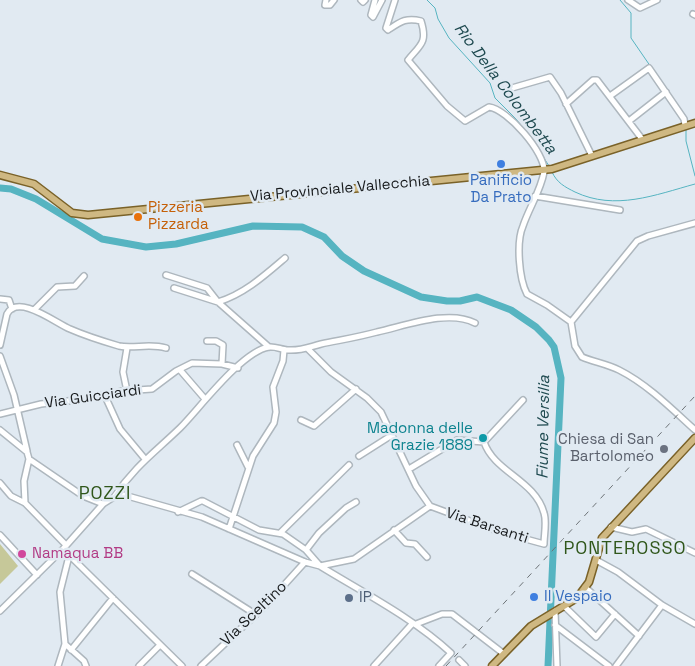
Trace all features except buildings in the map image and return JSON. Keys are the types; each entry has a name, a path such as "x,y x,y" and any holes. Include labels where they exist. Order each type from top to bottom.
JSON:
{"main road":[{"name":"Via Provinciale Vallecchia","path":"0,175 34,184 72,213 88,215 544,170 695,123"},
{"path":"685,125 695,129"},
{"path":"492,666 540,620 576,598 586,587 593,572 600,542 611,527 695,438"}],"street":[{"path":"326,0 325,5 330,5 334,0"},
{"path":"375,0 371,15 373,17 382,0"},
{"path":"396,0 386,28 388,30 400,20 414,19 421,21 424,31 423,44 408,60 447,106 465,121 488,107 501,111 520,126 542,163 544,170 521,228 520,269 524,288 530,297 547,305 571,322 575,346 582,357 612,367 628,375 664,402 695,430"},
{"path":"628,0 640,8 657,0"},
{"path":"610,96 648,68 666,92 684,120 685,125"},
{"path":"507,94 505,90 550,78 566,104 592,156"},
{"path":"566,104 595,80 610,96 642,139"},
{"path":"629,121 666,92"},
{"path":"535,196 620,210"},
{"path":"571,322 638,241 648,236 695,223"},
{"path":"174,288 218,302 247,289 285,258"},
{"path":"166,275 207,288 218,302 269,347 284,350 308,349 321,344 377,333 408,324 452,318 475,323"},
{"path":"34,310 57,286 75,286 84,276"},
{"path":"0,299 10,300 12,309"},
{"path":"0,345 7,314 16,307 34,310 66,328 126,348 151,344 166,348"},
{"path":"207,341 216,341 223,345 222,364"},
{"path":"114,497 132,470 180,428 205,399 254,354 269,347"},
{"path":"126,348 123,372 127,391"},
{"path":"308,349 331,372 356,390 381,412 409,469 430,506 354,559 320,566"},
{"path":"229,529 248,467 274,422 276,412 274,387 283,361 284,350"},
{"path":"0,356 18,409 29,459 24,482 25,503"},
{"name":"Via Guicciardi","path":"0,414 18,409 127,391 143,391 157,387 192,363 222,364 238,368"},
{"path":"180,370 205,399"},
{"path":"302,420 314,426 356,390"},
{"path":"105,396 120,429 145,459"},
{"path":"409,469 457,440 484,442 523,400"},
{"path":"0,430 27,452"},
{"path":"359,456 392,435"},
{"name":"Via Barsanti","path":"430,506 500,532 544,544 545,513 537,499 510,471 492,457 484,442"},
{"path":"237,445 248,467"},
{"path":"29,459 83,496 103,504"},
{"path":"280,533 348,465"},
{"path":"0,484 11,496 25,503 64,547 69,556 182,666"},
{"path":"0,611 38,575 103,504 121,495 202,517 305,562 320,566 415,623 451,653 439,666"},
{"path":"178,512 202,501 259,530 280,533 306,550 320,566"},
{"path":"306,550 319,533 346,508 356,502"},
{"path":"611,527 632,532 646,529 695,553"},
{"path":"394,530 406,543 416,544 427,557"},
{"path":"0,535 38,575"},
{"path":"58,666 65,644 60,592 69,556"},
{"path":"596,560 618,572 662,605 695,624"},
{"name":"Via Sceltino","path":"201,666 305,562"},
{"path":"192,574 255,614"},
{"path":"586,587 639,636"},
{"path":"71,650 113,598"},
{"path":"616,666 662,605"},
{"path":"564,606 596,636 616,614"},
{"path":"554,612 557,666"},
{"path":"374,666 415,623 442,614 452,614 504,654"},
{"path":"555,625 609,666"},
{"path":"65,644 84,661 86,666"},
{"path":"139,666 160,646"},
{"path":"459,660 465,666"}],"green space":[{"path":"0,544 18,566 0,584"}],"waterway":[{"name":"Rio Della Colombetta","path":"427,0 435,8 438,19 449,38 490,83 495,98 529,135"},
{"path":"620,0 631,13 631,38 666,89"},
{"path":"686,129 686,141 695,176"},
{"name":"Rio Della Colombetta","path":"542,155 549,166"},
{"name":"Rio Della Colombetta","path":"552,172 559,182 575,192 590,198 605,200 635,199 695,184"},
{"name":"Fiume Versilia","path":"0,188 11,189 36,199 102,239 146,247 176,244 253,226 302,227 324,237 342,256 364,271 421,297 447,301 460,301 477,297 511,310 536,327 554,347 561,378 548,666"}],"railway":[{"path":"446,666 695,396"}],"place":[{"name":"Panificio Da Prato","path":"501,164"},
{"name":"Pizzeria Pizzarda","path":"138,217"},
{"name":"Madonna delle Grazie 1889","path":"483,438"},
{"name":"Chiesa di San Bartolomeo","path":"664,449"},
{"name":"Namaqua BB","path":"22,554"},
{"name":"Il Vespaio","path":"534,597"},
{"name":"IP","path":"349,598"}],"district":[{"name":"POZZI","path":"105,494"},
{"name":"PONTEROSSO","path":"625,549"}]}
